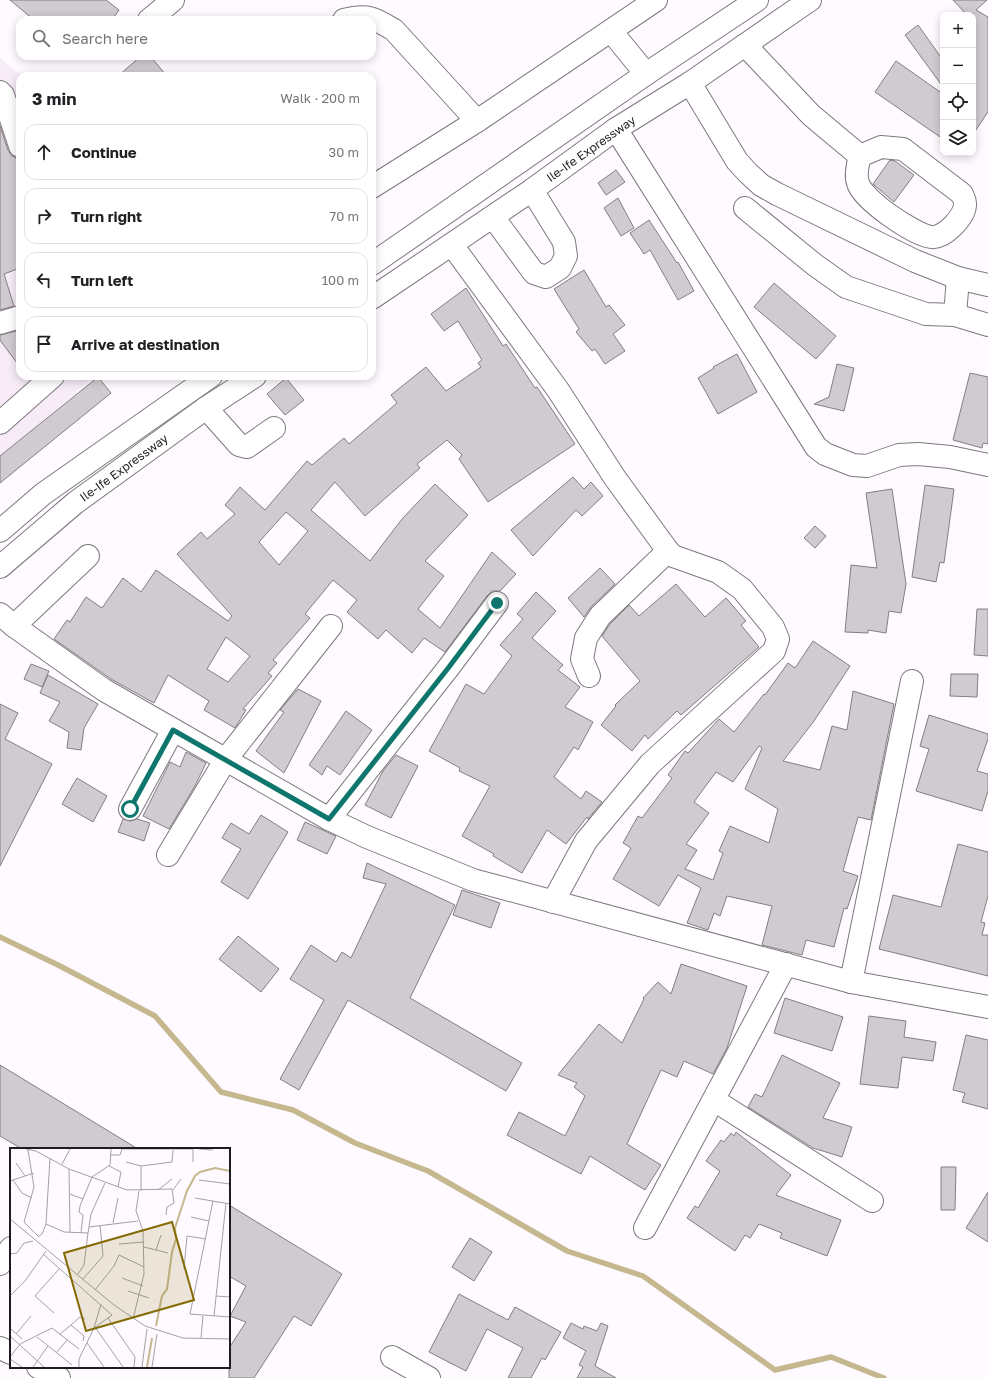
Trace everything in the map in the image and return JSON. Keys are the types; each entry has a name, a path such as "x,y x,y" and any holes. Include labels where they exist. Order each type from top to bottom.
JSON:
{"main road":[{"path":"154,16 173,0"},
{"path":"376,184 477,121 611,32 656,0"},
{"path":"376,261 646,74 757,0"},
{"name":"Ile-Ife Expressway","path":"376,295 532,190 616,129 690,83 810,0"},
{"path":"376,19 394,30 477,121"},
{"path":"611,32 646,74"},
{"path":"745,44 811,115 860,156"},
{"path":"690,83 738,161 748,173 761,184 777,194 915,261 958,278 988,285"},
{"path":"7,105 16,133"},
{"path":"616,129 816,447 825,454 852,465 866,466 899,456 918,454 950,457 988,465"},
{"path":"881,147 903,149 962,194 965,202 964,210 955,224 946,232 932,237 916,231 894,219 874,203 863,191 858,183 858,166 860,156 881,147"},
{"path":"493,217 534,274 546,277 560,268 566,256 564,242 532,190"},
{"path":"745,208 815,265 846,288 926,314 955,316 988,325"},
{"path":"452,245 558,390 616,478 668,551 674,556 718,572 742,589 773,627 778,639 774,652 650,764 586,841 553,902"},
{"path":"955,316 958,278"},
{"path":"0,323 16,318"},
{"path":"0,423 48,380"},
{"name":"Ile-Ife Expressway","path":"0,531 43,494 205,380"},
{"name":"Ile-Ife Expressway","path":"0,567 75,504 206,408 249,380"},
{"path":"206,408 239,445 247,447 274,428"},
{"path":"589,676 582,659 586,638 600,616 668,551"},
{"path":"88,556 7,620 104,690 329,819 368,837 473,880 851,982 988,1007"},
{"path":"329,819 449,667 497,603"},
{"path":"168,855 226,759 331,626"},
{"path":"851,982 912,682"},
{"path":"130,809 173,730"},
{"path":"645,1228 786,964"},
{"path":"714,1100 872,1200"},
{"path":"0,1264 10,1249"},
{"path":"0,1348 10,1353"},
{"path":"392,1357 429,1378"},
{"path":"40,1368 59,1378"}],"shaded area":[{"path":"0,58 17,72 16,380 90,380 0,457"}],"building":[{"path":"10,0 106,0 119,10 115,16 29,16"},
{"path":"953,0 987,0 976,10 988,17 988,112 976,130 976,12 964,12"},
{"path":"918,25 940,56 940,83 905,35"},
{"path":"136,60 153,60 164,72 123,72"},
{"path":"896,61 940,92 940,137 875,92"},
{"path":"0,126 8,150 11,155 16,158 16,270 4,274 14,306 0,310"},
{"path":"890,160 895,161 914,175 894,202 873,184"},
{"path":"616,170 625,182 606,195 598,183"},
{"path":"618,198 634,228 621,236 604,208"},
{"path":"649,220 677,263 678,262 694,291 678,300 650,250 644,254 630,233"},
{"path":"584,270 606,307 609,305 625,325 613,334 625,351 605,364 595,349 592,351 576,332 579,329 554,289"},
{"path":"774,283 836,336 816,359 754,307"},
{"path":"466,288 503,346 506,344 575,444 488,502 459,459 462,455 447,440 417,464 420,468 365,516 335,482 311,510 370,561 402,519 435,484 468,515 425,561 444,576 418,609 440,628 492,552 516,574 500,591 492,591 487,596 445,652 424,638 412,653 386,630 378,639 347,612 357,600 333,580 305,614 310,618 273,660 277,663 268,673 272,676 243,709 246,710 235,728 204,710 209,701 168,675 154,703 111,679 54,639 67,620 70,622 86,597 102,608 123,578 141,592 156,570 228,621 232,616 177,554 201,532 207,539 235,514 225,505 240,487 265,510 307,461 312,465 344,438 349,444 397,403 391,395 426,367 446,391 481,367 478,363 482,360 458,321 444,331 431,314","holes":["286,512 308,531 279,565 259,542","226,637 250,656 228,682 207,669"]},
{"path":"16,331 16,362 0,340 0,335"},
{"path":"737,354 757,392 718,414 698,378 714,368 713,367"},
{"path":"837,364 854,368 844,411 814,404 829,397"},
{"path":"970,373 988,377 988,444 983,443 982,448 953,440"},
{"path":"94,380 100,380 111,393 0,483 0,456"},
{"path":"284,380 288,380 304,400 285,415 267,394"},
{"path":"573,477 584,489 591,482 603,496 582,516 576,510 533,556 511,530"},
{"path":"925,485 954,489 944,563 940,562 936,582 912,577"},
{"path":"892,489 906,584 901,613 889,611 886,633 868,630 868,633 845,632 851,565 877,568 866,493"},
{"path":"815,526 826,536 815,548 804,538"},
{"path":"600,568 615,584 591,607 584,617 568,598"},
{"path":"676,584 705,617 726,598 746,621 741,625 759,647 681,715 677,711 648,739 645,735 632,751 601,725 616,706 615,705 640,681 602,636 610,624 629,605 639,616"},
{"path":"536,592 556,611 532,638 563,665 558,670 580,687 565,707 593,722 578,750 574,747 554,777 581,799 586,791 602,802 588,819 587,817 566,844 547,830 522,873 493,856 494,854 462,836 490,786 459,771 460,768 429,751 466,684 484,694 512,656 500,645 523,619 517,614"},
{"path":"977,609 988,609 988,656 974,655"},
{"path":"813,641 850,666 814,721 783,761 820,770 832,726 847,730 853,691 894,704 871,820 858,817 843,871 858,876 847,909 844,908 834,947 806,940 802,955 762,945 772,906 727,896 720,916 714,913 708,930 687,923 701,888 678,875 659,906 613,879 631,848 623,843 638,816 642,818 672,778 668,775 685,751 688,753 719,719 734,732 764,694 765,695 788,663 795,668","holes":["759,746 762,748 745,789 778,809 769,843 730,826 719,851 723,853 713,880 685,869 697,850 686,844 709,813 694,802 716,772 733,782"]},
{"path":"31,664 49,671 42,687 24,679"},
{"path":"951,674 978,674 977,697 950,696"},
{"path":"48,675 98,704 84,728 81,750 67,748 69,732 49,721 60,702 40,693"},
{"path":"298,689 321,701 284,773 256,751 284,712 280,710"},
{"path":"0,704 18,713 5,739 52,764 0,866"},
{"path":"346,711 372,730 340,775 327,766 322,775 309,765"},
{"path":"929,715 988,734 988,739 977,771 988,774 988,791 982,811 916,791 929,749 920,746"},
{"path":"186,752 206,763 195,786 169,829 143,816 170,762 180,767"},
{"path":"396,755 418,766 391,818 365,805 383,771"},
{"path":"77,778 107,796 93,822 62,804"},
{"path":"261,815 288,832 248,899 221,882 241,849 222,838 231,823 249,834"},
{"path":"123,819 130,821 137,819 150,823 144,841 118,832"},
{"path":"305,822 336,836 327,854 297,840"},
{"path":"958,844 988,852 988,896 981,922 985,923 982,935 988,935 988,976 879,949 893,895 941,907"},
{"path":"367,863 455,905 410,998 522,1063 506,1091 348,1000 299,1090 280,1079 324,1000 290,979 311,945 336,962 342,952 351,958 386,884 363,878"},
{"path":"462,890 500,903 491,928 453,915"},
{"path":"238,936 279,969 261,992 219,959"},
{"path":"681,964 747,986 727,1048 713,1074 684,1061 677,1077 661,1070 627,1144 661,1165 645,1190 590,1156 581,1174 507,1135 519,1112 565,1136 585,1096 574,1087 577,1083 558,1075 599,1024 622,1043 644,999 643,998 658,982 671,994"},
{"path":"785,998 843,1017 832,1051 774,1033"},
{"path":"869,1016 906,1021 904,1037 936,1042 933,1061 902,1057 898,1088 860,1084"},
{"path":"966,1035 988,1040 988,1109 962,1102 965,1093 953,1090"},
{"path":"782,1055 840,1083 823,1118 852,1127 842,1157 813,1148 748,1107 755,1094 762,1097"},
{"path":"0,1065 136,1148 20,1148 0,1136"},
{"path":"736,1132 791,1175 776,1195 841,1220 827,1256 780,1238 782,1233 759,1224 750,1238 745,1235 735,1251 687,1218 695,1206 698,1208 720,1171 706,1161 721,1140 724,1142 731,1133 734,1136"},
{"path":"941,1167 956,1167 955,1210 941,1210"},
{"path":"988,1192 988,1242 966,1228"},
{"path":"230,1206 342,1274 311,1326 294,1316 254,1378 229,1378 230,1346 246,1322 230,1316 246,1286 230,1277"},
{"path":"470,1238 492,1252 474,1281 452,1267"},
{"path":"459,1294 508,1320 515,1307 561,1332 545,1360 542,1358 531,1378 508,1378 523,1348 487,1329 466,1371 429,1352"},
{"path":"571,1323 583,1329 584,1326 597,1331 601,1323 608,1326 595,1366 616,1378 577,1378 583,1367 579,1365 586,1351 563,1338"}],"waterway":[{"path":"0,937 60,966 155,1016 221,1092 293,1110 355,1143 428,1171 567,1251 643,1276 775,1370 831,1357 884,1378"}],"route":[{"path":"130,809 173,730 329,819 449,667 497,603"}]}
